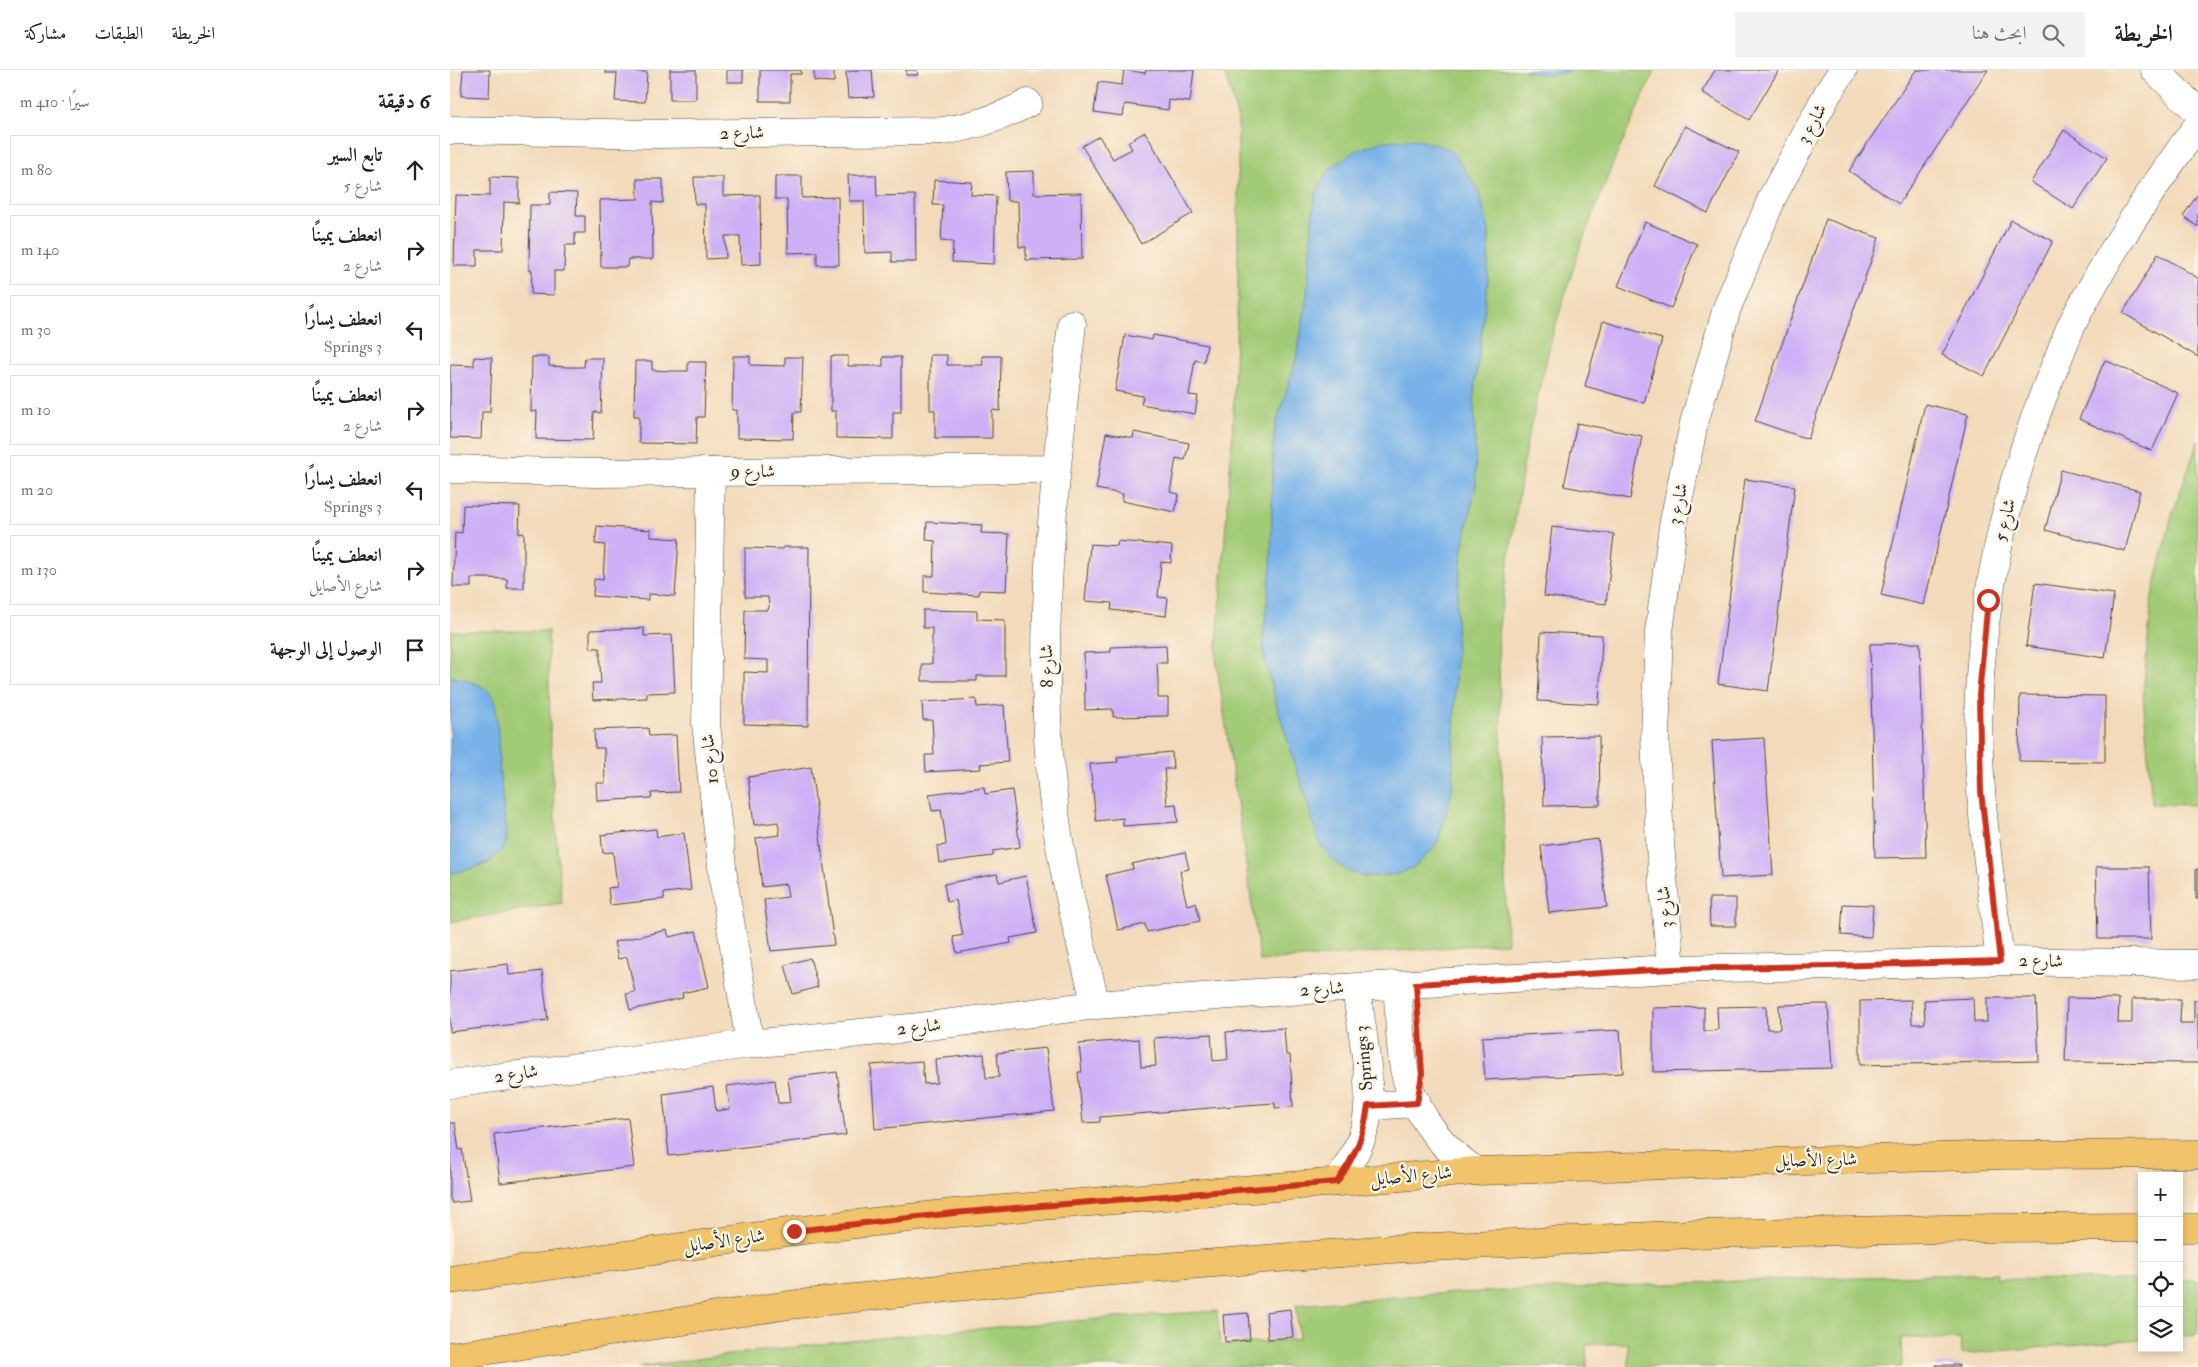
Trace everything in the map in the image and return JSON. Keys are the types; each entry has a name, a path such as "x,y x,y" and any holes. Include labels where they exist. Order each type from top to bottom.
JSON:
{"main road":[{"name":"شارع الأصايل","path":"450,1280 804,1230 954,1213 1476,1171 2004,1155 2198,1154"},
{"path":"450,1356 798,1304 1089,1273 1390,1249 1692,1234 2138,1227"},
{"path":"2183,1228 2198,1228"}],"street":[{"name":"شارع 3","path":"1671,969 1660,844 1655,738 1659,632 1673,526 1694,423 1727,308 1772,198 1828,93 1843,70"},
{"path":"2155,70 2198,112"},
{"name":"شارع 2","path":"450,130 655,134 943,131 973,126 1002,117 1028,103"},
{"name":"شارع 5","path":"2000,961 1981,791 1979,695 1988,600 2007,506 2035,415 2071,326 2133,219 2198,125"},
{"name":"شارع 8","path":"1072,324 1056,469 1046,607 1046,676 1052,787 1069,897 1096,1005"},
{"name":"شارع 9","path":"450,470 595,473 1056,469"},
{"name":"شارع 10","path":"711,472 706,724 724,884 750,1044"},
{"name":"شارع 2","path":"450,1084 750,1044 920,1027 1096,1005 1356,987 1671,969 2000,961 2198,964"},
{"path":"1407,984 1422,1074 1417,1103 1440,1142 1457,1158 1476,1171"},
{"name":"Springs 3","path":"1337,1182 1359,1146 1365,1127 1368,1106 1366,1067 1356,987"},
{"path":"1368,1106 1417,1103"}],"green space":[{"path":"1224,70 1655,70 1614,161 1580,247 1552,337 1527,441 1498,632 1507,943 1260,961 1216,658 1232,442 1238,288 1238,120"},
{"path":"2198,441 2198,805 2152,804 2143,694 2152,597 2172,515"},
{"path":"450,631 548,631 552,767 562,903 450,922 450,874 489,863 503,849 497,725 480,685 450,676"},
{"path":"1997,1273 1997,1279 2138,1280 2138,1339 1962,1354 1960,1339 1901,1338 1902,1367 1629,1367 1628,1343 1586,1345 1587,1367 637,1367 709,1357 926,1333 1217,1311 1220,1346 1299,1339 1296,1305 1433,1294 1764,1280"},
{"path":"2183,1280 2198,1280 2198,1335 2183,1336"}],"water":[{"path":"1524,70 1572,70 1548,75"},
{"path":"1414,139 1447,148 1456,157 1478,189 1489,230 1488,280 1474,395 1476,485 1463,547 1457,601 1453,784 1450,801 1438,841 1433,849 1414,867 1398,874 1365,877 1347,871 1331,859 1320,844 1275,700 1264,656 1263,638 1271,568 1273,447 1275,427 1295,363 1302,328 1307,295 1315,196 1330,169 1355,151 1384,141"},
{"path":"450,677 483,687 496,703 500,776 507,841 497,855 490,860 475,867 450,874"}],"building":[{"path":"463,70 490,70 489,97 461,96"},
{"path":"605,70 647,72 645,102 615,101 617,73 605,73"},
{"path":"670,70 696,70 696,100 670,100"},
{"path":"727,70 743,70 743,82 727,82"},
{"path":"760,70 801,70 801,74 790,74 790,101 760,101"},
{"path":"814,70 834,70 834,82 814,81"},
{"path":"872,70 874,97 848,98 846,72"},
{"path":"906,70 917,70 918,75 906,75"},
{"path":"1124,70 1145,73 1146,70 1194,70 1190,102 1169,100 1168,110 1125,104 1123,116 1094,112 1098,82 1122,85"},
{"path":"1715,70 1779,70 1749,120 1702,92"},
{"path":"1916,70 1988,70 1899,204 1849,171"},
{"path":"1685,126 1739,152 1708,213 1655,186"},
{"path":"2064,130 2107,158 2073,209 2031,182"},
{"path":"1145,132 1193,213 1141,244 1082,146 1099,136 1113,159 1132,149 1128,142"},
{"path":"1034,171 1034,194 1081,193 1082,259 1026,260 1026,247 1019,247 1018,201 1007,201 1006,172"},
{"path":"848,175 876,175 877,196 915,195 916,262 892,262 892,252 865,253 864,201 849,201"},
{"path":"775,176 802,176 802,198 838,197 839,265 817,265 817,252 788,253 787,199 775,199"},
{"path":"490,177 519,178 519,203 504,202 503,250 477,250 477,266 454,266 456,195 490,196"},
{"path":"694,177 723,177 723,196 760,195 761,264 741,265 740,236 725,236 726,258 706,259 705,204 695,204"},
{"path":"637,179 663,179 663,203 652,202 653,259 628,259 627,267 601,267 600,200 638,199"},
{"path":"934,180 972,182 971,195 996,196 994,264 952,262 953,242 941,241 943,205 933,205"},
{"path":"550,192 577,193 576,216 585,216 585,233 575,233 575,245 565,245 564,271 554,271 554,295 531,294 532,270 529,270 530,205 550,205"},
{"path":"2198,194 2198,227 2183,216"},
{"path":"1826,219 1879,238 1808,439 1755,421"},
{"path":"2011,220 2053,241 1984,376 1942,355"},
{"path":"1645,222 1697,244 1671,308 1618,286"},
{"path":"2158,254 2198,278 2198,357 2123,313"},
{"path":"1603,321 1662,339 1644,403 1585,386"},
{"path":"1125,335 1152,340 1153,335 1207,345 1204,362 1195,360 1189,395 1198,396 1195,414 1141,404 1143,396 1115,391"},
{"path":"930,355 947,355 947,365 983,365 982,356 1001,356 1000,411 992,410 992,438 935,438 935,410 930,410"},
{"path":"733,356 750,356 750,365 785,366 785,357 803,357 801,412 794,412 793,439 737,438 737,410 732,410"},
{"path":"831,356 848,356 848,366 883,366 883,357 901,357 901,412 893,412 893,439 836,438 836,411 831,411"},
{"path":"474,357 492,358 490,412 482,412 481,439 450,438 450,365 474,366"},
{"path":"532,357 549,357 549,366 567,367 584,367 585,358 603,358 601,413 594,412 593,440 536,439 537,411 531,412"},
{"path":"2105,360 2178,393 2152,451 2079,419"},
{"path":"635,361 652,361 652,370 670,371 688,371 688,362 706,362 704,417 697,417 696,444 639,443 639,416 634,416"},
{"path":"1925,404 1968,414 1924,605 1881,595"},
{"path":"1577,423 1642,436 1630,499 1564,486"},
{"path":"1134,432 1189,443 1185,460 1176,458 1170,492 1179,494 1175,512 1122,501 1123,494 1096,489 1106,433 1133,438"},
{"path":"2061,470 2140,491 2125,551 2045,530"},
{"path":"1745,479 1795,486 1768,691 1718,684"},
{"path":"463,505 520,506 519,534 524,533 524,588 507,588 507,579 489,578 471,578 471,587 453,587 455,532 462,533"},
{"path":"927,522 982,525 981,533 1009,534 1006,591 979,590 979,595 924,592 924,576 934,576 935,541 926,540"},
{"path":"597,526 651,530 651,537 679,539 675,596 648,594 648,600 593,596 594,579 603,580 605,545 595,544"},
{"path":"1552,527 1614,534 1606,604 1544,596"},
{"path":"1118,541 1172,546 1171,563 1161,562 1158,597 1168,598 1166,616 1111,610 1112,603 1085,601 1090,544 1117,546"},
{"path":"783,547 809,547 808,726 744,724 744,672 768,673 768,660 744,659 745,610 768,610 769,607 768,597 745,597 745,548 783,549"},
{"path":"2035,583 2114,594 2105,658 2026,646"},
{"path":"923,610 977,611 977,619 1005,620 1005,676 977,676 977,681 922,681 922,664 932,664 932,628 923,628"},
{"path":"644,628 644,636 672,635 675,692 647,693 647,698 593,700 592,683 601,683 600,648 590,648 590,630"},
{"path":"1541,632 1602,635 1599,704 1538,701"},
{"path":"1920,643 1926,857 1875,858 1870,644"},
{"path":"1166,645 1167,663 1157,663 1158,698 1168,698 1168,716 1113,717 1113,709 1085,710 1084,653 1111,652 1111,647"},
{"path":"2020,695 2105,696 2105,762 2019,761"},
{"path":"976,699 977,707 1004,705 1008,762 980,764 981,769 926,772 925,755 934,755 933,737 932,720 923,720 922,702"},
{"path":"648,728 649,736 676,735 679,792 651,793 652,798 597,801 596,783 605,783 604,748 595,748 594,730"},
{"path":"1599,736 1600,805 1544,806 1542,737"},
{"path":"1764,738 1773,875 1721,878 1712,741"},
{"path":"1172,752 1173,769 1164,769 1167,805 1176,804 1178,822 1123,826 1123,818 1096,821 1090,764 1118,762 1117,757"},
{"path":"811,767 834,945 771,951 764,900 788,897 786,884 762,887 756,838 780,835 778,822 754,825 748,777"},
{"path":"984,787 985,794 1012,790 1020,847 993,851 993,856 939,863 937,846 946,845 944,827 941,810 932,811 929,794"},
{"path":"656,829 657,837 684,833 691,890 664,893 664,899 610,905 608,888 617,887 613,852 603,853 601,835"},
{"path":"1598,839 1607,907 1549,913 1541,846"},
{"path":"1185,852 1189,869 1180,871 1183,888 1187,905 1196,903 1200,921 1147,932 1145,924 1118,930 1106,875 1133,869 1132,864"},
{"path":"2096,867 2149,867 2151,939 2098,939"},
{"path":"2196,869 2198,869 2198,899 2196,899"},
{"path":"997,874 999,882 1026,876 1037,933 1010,938 1011,943 957,953 953,937 963,935 956,900 947,902 944,884"},
{"path":"1709,898 1736,898 1736,926 1710,926"},
{"path":"1843,904 1873,905 1871,937 1841,935"},
{"path":"667,930 669,937 696,931 709,987 682,993 683,998 630,1010 626,994 635,992 627,957 618,959 614,942"},
{"path":"810,958 818,987 793,994 785,965"},
{"path":"508,964 509,975 542,971 548,1020 450,1032 450,971"},
{"path":"1973,998 1974,1022 1987,1022 1987,998 2036,998 2039,1061 1860,1065 1860,1001 1911,1000 1912,1024 1922,1024 1925,1023 1924,1000"},
{"path":"2067,998 2119,999 2118,1023 2132,1023 2132,999 2181,999 2180,1023 2194,1023 2194,1000 2198,1000 2198,1063 2065,1062"},
{"path":"1828,1004 1832,1068 1653,1072 1653,1008 1704,1007 1704,1031 1711,1031 1718,1030 1717,1007 1766,1006 1767,1029 1780,1029 1779,1005"},
{"path":"1284,1028 1286,1055 1290,1055 1293,1107 1275,1108 1275,1103 1259,1104 1100,1117 1100,1122 1083,1123 1078,1072 1082,1072 1079,1044 1139,1039 1141,1067 1156,1066 1154,1038 1211,1034 1213,1061 1228,1059 1226,1032"},
{"path":"1620,1030 1623,1073 1485,1080 1482,1037"},
{"path":"1046,1048 1054,1111 875,1129 871,1065 922,1061 924,1084 937,1083 935,1059 984,1054 986,1078 999,1077 997,1053"},
{"path":"837,1072 846,1135 669,1156 663,1094 713,1087 716,1111 730,1109 727,1086 775,1080 778,1103 785,1103 791,1102 788,1078"},
{"path":"628,1118 634,1167 500,1183 494,1134"},
{"path":"450,1123 455,1123 459,1150 462,1149 470,1201 452,1203 450,1198"},
{"path":"1290,1309 1293,1337 1268,1339 1266,1312"},
{"path":"1248,1313 1250,1340 1225,1342 1223,1315"},
{"path":"1935,1365 1959,1365 1959,1367 1935,1367"}],"route":[{"path":"794,1231 954,1213 1337,1182 1359,1146 1365,1127 1368,1106 1417,1103 1422,1084 1422,1064 1416,984 1671,969 2000,961 1981,791 1979,695 1988,600"}]}
